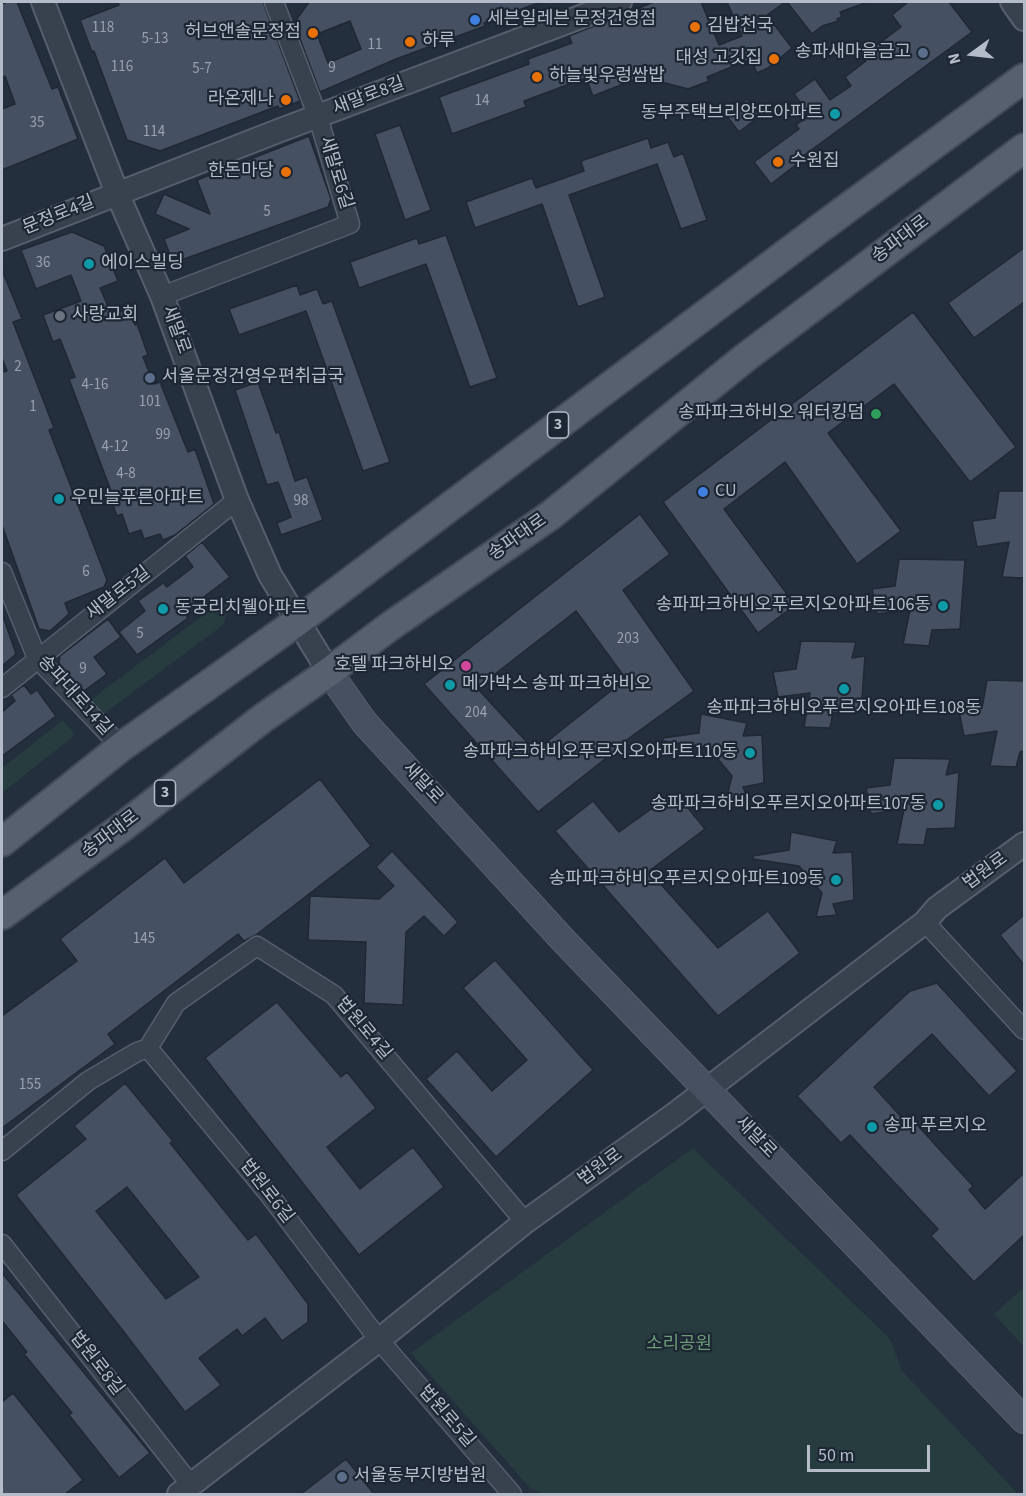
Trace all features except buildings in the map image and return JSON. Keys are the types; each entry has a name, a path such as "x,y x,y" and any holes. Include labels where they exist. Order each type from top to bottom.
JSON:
{"main road":[{"name":"3","path":"2,842 121,747 298,621 819,229 1024,78"},
{"name":"송파대로","path":"2,915 121,828 263,718 389,627 550,516 746,357 1024,148"},
{"name":"새말로","path":"329,672 364,722 563,940 1024,1420"}],"street":[{"name":"새말로","path":"45,2 117,193 162,296 237,500 270,575 329,672"},
{"name":"새말로6길","path":"162,296 350,224 318,117 274,2"},
{"name":"새말로8길","path":"117,193 620,2"},
{"path":"1012,2 1024,19"},
{"name":"문정로4길","path":"2,236 117,193"},
{"name":"새말로5길","path":"2,687 237,500"},
{"name":"송파대로14길","path":"2,574 37,658 121,747"},
{"name":"법원로","path":"185,1490 379,1340 525,1222 675,1114 925,922 937,908 1024,844"},
{"path":"925,922 1024,1030"},
{"name":"법원로4길","path":"148,1048 176,1003 257,946 334,995 525,1222"},
{"path":"2,1150 88,1081 148,1048"},
{"name":"법원로6길","path":"148,1048 268,1193 379,1340"},
{"name":"법원로8길","path":"2,1244 185,1490"},
{"name":"법원로5길","path":"379,1340 512,1494"}],"green space":[{"path":"230,595 232,598 223,625 97,719 85,704"},
{"path":"63,720 75,735 2,793 2,768"},
{"name":"소리공원","path":"693,1148 890,1339 902,1371 1018,1494 542,1494 530,1488 411,1353"},
{"path":"1024,1287 1024,1347 994,1314"}],"place":[{"name":"세븐일레븐 문정건영점","path":"475,20"},
{"name":"김밥천국","path":"695,27"},
{"name":"허브앤솔문정점","path":"313,33"},
{"name":"하루","path":"410,42"},
{"name":"송파새마을금고","path":"923,53"},
{"name":"대성 고깃집","path":"774,59"},
{"name":"하늘빛우렁쌈밥","path":"537,77"},
{"name":"라온제나","path":"286,100"},
{"name":"동부주택브리앙뜨아파트","path":"835,114"},
{"name":"수원집","path":"778,162"},
{"name":"한돈마당","path":"286,172"},
{"name":"에이스빌딩","path":"89,264"},
{"name":"사랑교회","path":"60,316"},
{"name":"서울문정건영우편취급국","path":"150,378"},
{"name":"송파파크하비오 워터킹덤","path":"876,414"},
{"name":"CU","path":"703,492"},
{"name":"우민늘푸른아파트","path":"59,499"},
{"name":"송파파크하비오푸르지오아파트106동","path":"943,606"},
{"name":"동궁리치웰아파트","path":"163,609"},
{"name":"호텔 파크하비오","path":"466,666"},
{"name":"메가박스 송파 파크하비오","path":"450,685"},
{"name":"송파파크하비오푸르지오아파트108동","path":"844,689"},
{"name":"송파파크하비오푸르지오아파트110동","path":"750,753"},
{"name":"송파파크하비오푸르지오아파트107동","path":"938,805"},
{"name":"송파파크하비오푸르지오아파트109동","path":"836,880"},
{"name":"송파 푸르지오","path":"872,1127"},
{"name":"서울동부지방법원","path":"342,1477"}]}
